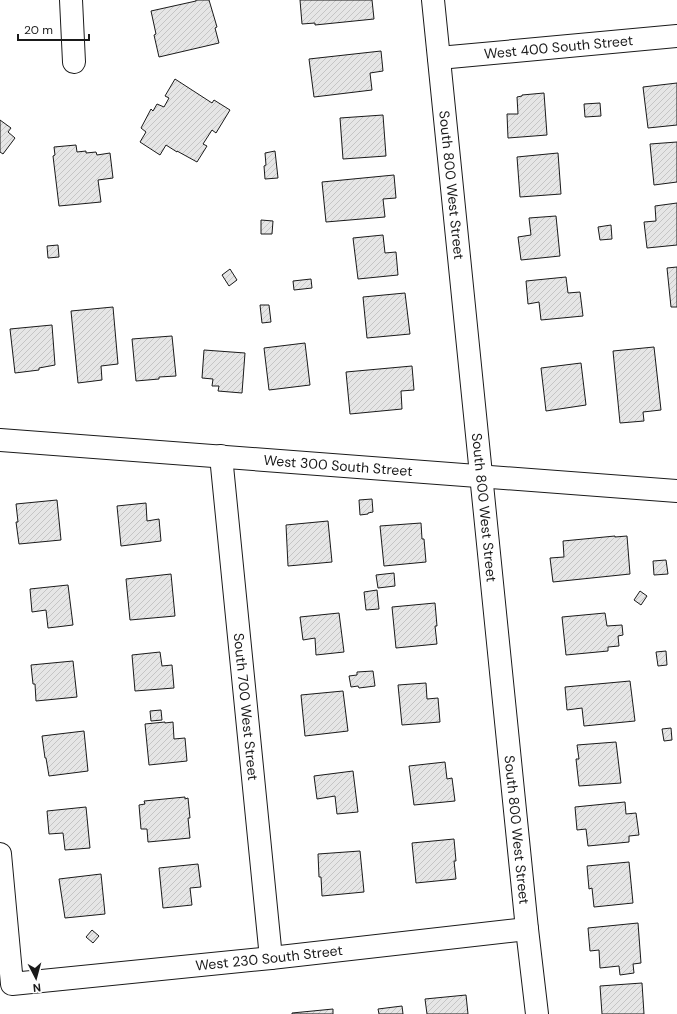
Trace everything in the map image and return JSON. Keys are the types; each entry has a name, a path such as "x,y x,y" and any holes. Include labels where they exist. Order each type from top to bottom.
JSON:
{"street":[{"path":"71,0 74,62"},
{"name":"South 800 West Street","path":"433,0 527,929 537,1014"},
{"name":"West 400 South Street","path":"439,58 677,36"},
{"name":"West 300 South Street","path":"0,440 677,491"},
{"name":"South 700 West Street","path":"221,456 271,958"},
{"name":"West 230 South Street","path":"0,854 12,984 271,958 527,929"}],"building":[{"path":"196,0 209,0 217,27 215,28 219,43 159,57 151,11"},
{"path":"300,0 372,0 374,19 315,25 315,23 302,24"},
{"path":"381,51 383,71 370,73 372,90 314,97 309,59"},
{"path":"175,79 212,103 214,100 230,110 216,133 212,130 203,144 207,146 197,162 166,145 160,155 140,142 146,132 141,128 151,109 153,111 157,104 164,107 169,98 165,96"},
{"path":"677,83 677,125 648,128 643,87"},
{"path":"544,93 547,135 508,138 507,114 518,114 517,97 522,95"},
{"path":"600,103 601,116 585,117 584,104"},
{"path":"383,115 386,156 343,159 340,118"},
{"path":"0,120 11,128 8,132 15,138 3,154 0,152"},
{"path":"677,142 677,182 654,185 650,144"},
{"path":"76,145 77,152 96,152 97,155 110,153 113,178 98,180 101,202 59,206 53,156 55,155 54,147"},
{"path":"275,151 278,178 265,179 265,153"},
{"path":"558,153 561,194 520,197 517,157"},
{"path":"394,175 396,198 383,199 385,217 326,222 322,182"},
{"path":"677,203 677,245 647,248 644,222 656,221 655,206"},
{"path":"556,216 560,256 521,260 518,237 531,235 529,218"},
{"path":"261,220 273,221 272,234 261,234"},
{"path":"611,225 612,239 600,240 598,227"},
{"path":"383,235 385,253 396,252 398,275 358,279 353,238"},
{"path":"58,245 59,257 48,258 47,246"},
{"path":"677,267 677,307 671,307 667,268"},
{"path":"230,269 237,280 229,286 222,275"},
{"path":"566,277 568,293 580,292 583,316 541,320 539,302 528,304 526,281"},
{"path":"311,279 312,288 294,290 293,281"},
{"path":"405,293 410,334 367,338 363,297"},
{"path":"260,305 269,305 271,322 262,323"},
{"path":"113,307 118,364 101,366 102,380 78,383 71,311"},
{"path":"52,325 55,365 39,368 39,370 15,373 10,329"},
{"path":"172,336 176,376 136,381 132,339"},
{"path":"305,343 310,385 269,390 264,348"},
{"path":"654,347 661,410 643,412 644,421 620,423 613,351"},
{"path":"204,350 245,353 242,393 218,391 219,386 212,386 213,379 202,378"},
{"path":"581,363 586,405 546,411 541,368"},
{"path":"412,366 414,390 401,391 402,409 350,414 346,372"},
{"path":"372,499 373,512 360,515 359,500"},
{"path":"57,500 61,540 19,544 16,522 18,522 16,504"},
{"path":"146,503 147,521 159,519 161,541 121,546 117,506"},
{"path":"328,521 332,562 288,566 286,525"},
{"path":"421,523 426,562 384,566 380,526"},
{"path":"627,536 630,574 553,582 550,558 564,557 563,541"},
{"path":"666,560 668,574 654,575 653,561"},
{"path":"394,573 395,586 378,588 376,575"},
{"path":"171,574 175,616 130,620 126,579"},
{"path":"68,585 73,625 48,628 46,610 32,612 30,589"},
{"path":"377,590 379,609 366,610 364,592"},
{"path":"640,591 647,596 641,605 634,600"},
{"path":"435,603 437,644 396,648 392,607"},
{"path":"339,613 344,652 316,655 315,638 303,640 300,617"},
{"path":"605,613 607,626 622,625 623,635 618,636 619,646 608,647 608,651 566,655 562,617"},
{"path":"666,651 667,665 658,666 656,652"},
{"path":"160,652 162,666 172,665 174,688 135,691 132,655"},
{"path":"73,661 77,697 36,701 35,684 33,684 31,665"},
{"path":"373,671 375,686 359,688 358,686 351,687 349,676 357,675 357,672"},
{"path":"630,681 635,721 584,726 582,708 567,710 565,687"},
{"path":"426,683 427,699 438,698 440,722 402,725 398,685"},
{"path":"343,691 348,731 305,736 301,695"},
{"path":"161,710 162,720 151,721 150,711"},
{"path":"173,722 174,739 185,738 187,761 149,765 145,724"},
{"path":"671,728 672,740 664,741 662,729"},
{"path":"84,731 88,771 49,776 42,736"},
{"path":"616,742 621,783 579,786 576,759 579,759 577,745"},
{"path":"445,762 447,779 452,778 455,801 414,805 409,766"},
{"path":"353,771 358,812 337,814 335,796 317,799 314,776"},
{"path":"185,797 185,799 188,798 190,838 148,842 147,829 141,829 139,805 145,804 144,801"},
{"path":"625,802 626,814 636,813 639,835 629,836 629,842 588,846 586,829 577,830 575,807"},
{"path":"86,807 90,848 65,850 63,833 49,834 47,811"},
{"path":"454,839 456,879 416,883 412,843"},
{"path":"360,851 364,892 322,896 318,854"},
{"path":"629,862 633,903 594,907 592,888 589,889 587,866"},
{"path":"198,864 201,887 190,888 192,905 163,908 159,868"},
{"path":"101,874 105,914 65,918 59,879"},
{"path":"638,923 641,963 633,964 634,973 620,975 619,966 600,968 599,950 590,951 588,928"},
{"path":"92,930 99,936 93,943 86,937"},
{"path":"642,983 644,1014 602,1014 600,986"},
{"path":"466,995 468,1014 427,1014 425,999"},
{"path":"402,1006 403,1014 379,1014 378,1009"},
{"path":"333,1009 333,1014 292,1014 292,1013"}]}
